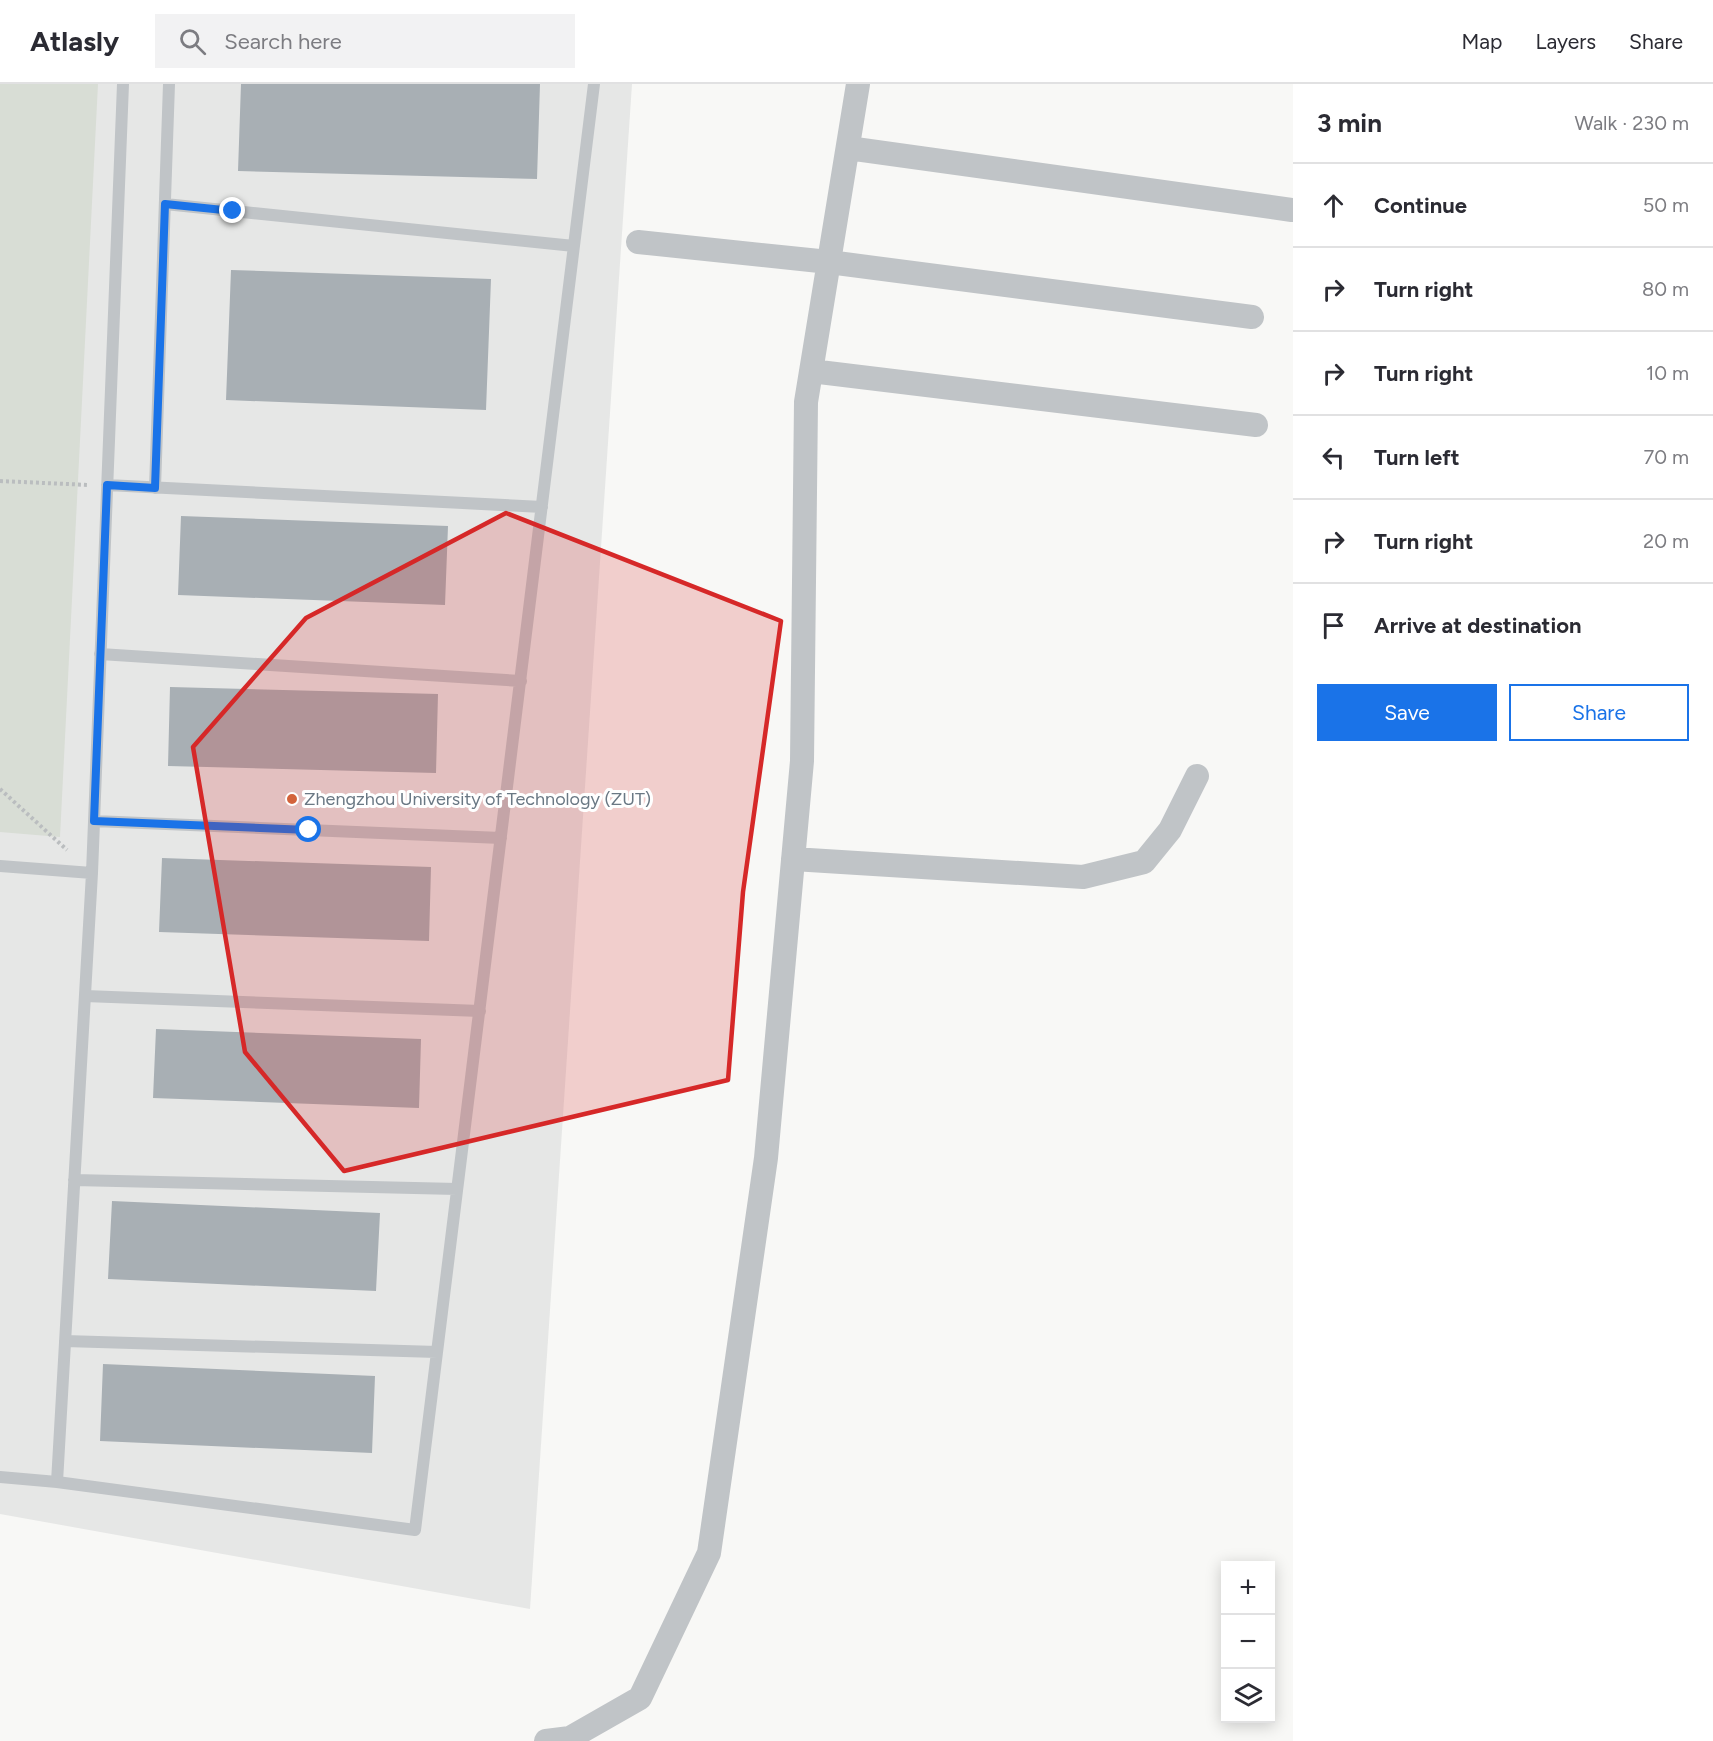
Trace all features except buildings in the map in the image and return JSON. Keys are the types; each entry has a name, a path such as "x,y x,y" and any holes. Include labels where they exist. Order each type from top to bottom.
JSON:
{"street":[{"path":"546,1741 570,1738 639,1698 709,1553 766,1158 802,761 806,402 858,84"},
{"path":"848,148 1292,210"},
{"path":"638,242 829,262 1252,317"},
{"path":"812,371 1256,424"},
{"path":"793,859 1083,877 1144,862 1170,830 1197,776"}],"lane":[{"path":"57,1482 92,873 123,84"},
{"path":"155,488 169,84"},
{"path":"0,1478 57,1482 415,1530 594,84"},
{"path":"165,204 574,246"},
{"path":"107,485 542,507"},
{"path":"100,654 521,681"},
{"path":"94,821 501,838"},
{"path":"0,866 92,873"},
{"path":"85,996 480,1011"},
{"path":"74,1180 457,1189"},
{"path":"65,1341 437,1352"}],"path":[{"path":"0,482 107,485"},
{"path":"0,789 92,873"}],"highlighted area":[{"path":"506,513 781,621 743,892 728,1080 344,1171 245,1052 193,747 306,618"}],"shaded area":[{"name":"Zhengzhou University of Technology (ZUT)","path":"0,84 632,84 530,1609 0,1514"},
{"path":"0,84 98,84 60,837 0,832"}],"place":[{"name":"Zhengzhou University of Technology (ZUT)","path":"292,799"}],"route":[{"path":"233,211 165,204 155,488 107,485 94,821 309,830"}]}
